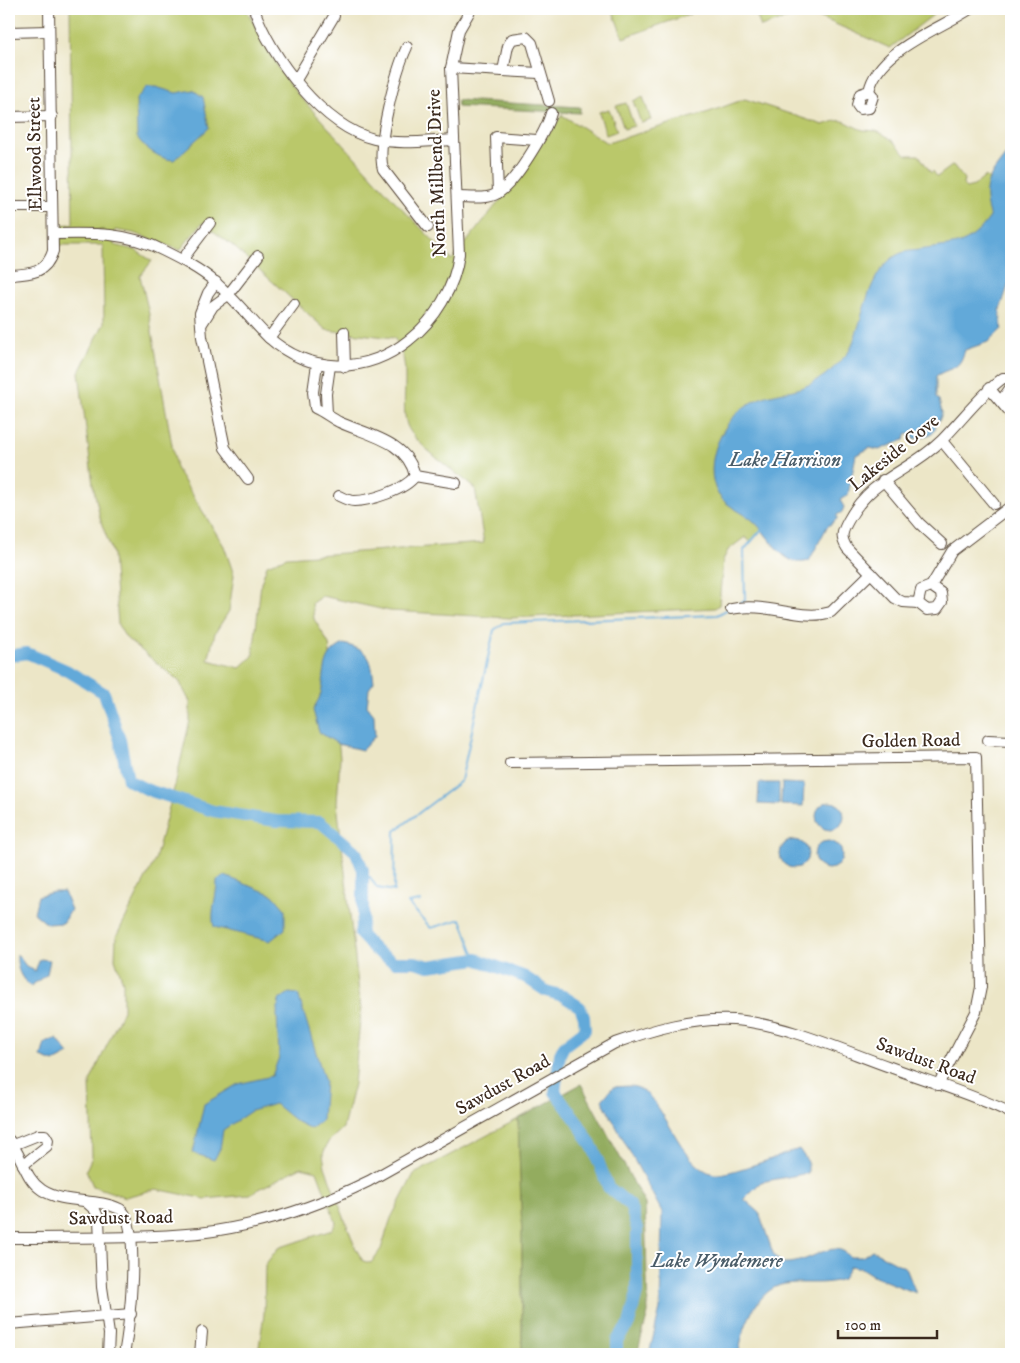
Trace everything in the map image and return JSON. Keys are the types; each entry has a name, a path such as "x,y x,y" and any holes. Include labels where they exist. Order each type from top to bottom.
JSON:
{"street":[{"name":"Ellwood Street","path":"13,275 37,272 46,266 53,251 49,9"},
{"path":"254,9 270,44 296,80 339,122 360,134 383,141 454,140"},
{"name":"North Millbend Drive","path":"53,234 120,234 162,250 182,260 216,282 269,338 296,355 317,364 345,367 368,363 391,353 413,337 438,307 452,283 458,264 451,68 459,30 471,9"},
{"path":"869,91 872,79 877,72 898,52 970,9"},
{"path":"296,80 334,16"},
{"path":"9,32 49,31"},
{"path":"503,71 508,46 512,39 519,36 526,37 532,43 539,73 549,101"},
{"path":"407,47 398,70 383,141 381,162 383,169 428,226"},
{"path":"451,68 539,73"},
{"path":"457,197 489,196 498,193 512,182 545,130 551,113"},
{"path":"9,117 52,116"},
{"path":"498,193 496,137 538,140"},
{"path":"9,207 52,206"},
{"path":"182,260 210,223"},
{"path":"201,325 218,301 228,295 258,256"},
{"path":"216,282 204,301 200,313 201,325 222,437 231,458 248,479"},
{"path":"269,338 294,304"},
{"path":"344,332 345,367"},
{"path":"317,364 313,392 315,408 337,421 394,445 408,458 415,476"},
{"path":"327,414 326,394 330,366"},
{"name":"Lakeside Cove","path":"918,603 903,602 895,598 847,548 842,534 857,504 869,491 942,441 989,388 1003,378 1008,378 1011,383"},
{"path":"1001,401 1011,387"},
{"path":"989,388 1011,414"},
{"path":"942,441 994,504"},
{"path":"415,476 456,483"},
{"path":"339,496 353,501 394,491 410,483 415,476"},
{"path":"883,480 920,524 942,544"},
{"path":"931,586 941,593 940,606 927,610 918,603 921,590 931,586 952,551 1011,506"},
{"path":"731,609 757,606 823,615 831,612 871,573"},
{"path":"988,740 1011,741"},
{"name":"Golden Road","path":"510,763 976,757 981,987 976,1012 938,1085"},
{"name":"Sawdust Road","path":"9,1238 130,1236 218,1230 268,1219 338,1196 615,1044 656,1029 696,1022 735,1020 774,1028 820,1042 1011,1112"},
{"path":"23,1165 47,1146 48,1140 45,1135 38,1135 11,1143 30,1179 43,1191 52,1195 109,1205 122,1210 129,1220 133,1286 131,1314 124,1354"},
{"path":"85,1201 95,1210 99,1219 102,1287 107,1316 108,1354"},
{"path":"9,1324 131,1314"},
{"path":"200,1354 202,1332"}],"green space":[{"path":"70,9 246,9 279,69 296,92 392,198 452,260 509,189 562,115 607,143 745,99 823,125 843,121 862,130 875,131 892,141 907,155 919,155 931,173 933,171 937,177 953,165 964,179 963,185 966,188 974,186 986,176 1001,196 1004,206 843,431 751,542 745,537 728,550 723,560 719,605 715,608 510,618 390,611 322,596 312,603 314,619 329,644 340,758 337,803 361,1010 354,1084 343,1128 328,1142 323,1154 325,1167 356,1249 363,1261 371,1263 381,1249 391,1218 414,1174 518,1119 522,1232 522,1354 258,1354 264,1314 265,1265 278,1248 332,1230 336,1223 317,1171 301,1167 248,1195 205,1199 156,1189 125,1197 93,1186 86,1170 92,1157 90,1082 123,1010 123,982 115,959 116,937 155,860 190,720 190,702 179,681 126,638 118,625 113,554 101,522 93,485 79,372 104,323 103,245 57,245 61,238 104,230 65,230 57,225 73,224","holes":["202,223 232,245 326,330 394,338 400,348 405,370 404,404 407,425 418,441 475,488 484,543 287,557 267,565 261,583 253,656 240,668 208,660 215,633 229,611 234,575 224,546 176,468 148,309 140,276 152,261 135,250 114,245 115,230 133,233 180,250"]},
{"path":"612,9 688,9 690,14 623,38"},
{"path":"754,9 794,9 797,15 761,27"},
{"path":"801,9 936,9 933,15 890,48"},
{"path":"643,97 651,120 641,123 633,101"},
{"path":"457,100 580,107 580,113 457,107"},
{"path":"626,103 634,126 624,129 616,106"},
{"path":"609,109 617,131 606,135 599,112"},
{"path":"581,1084 645,1204 648,1313 637,1354 522,1354 522,1232 518,1119"}],"water":[{"path":"147,87 156,87 176,93 193,90 203,97 209,128 174,160 153,153 137,137 136,99"},
{"name":"Lake Harrison","path":"1011,148 1011,277 1000,310 1002,329 988,342 965,350 960,362 954,368 936,376 936,398 939,400 942,413 939,421 934,424 936,427 932,434 914,439 913,435 907,433 904,440 879,450 870,448 856,455 848,495 840,500 844,507 842,512 827,527 809,561 799,562 790,560 775,547 755,523 728,504 718,494 713,482 712,469 718,442 733,418 743,408 754,401 770,395 797,389 812,383 824,376 841,361 851,347 875,279 888,261 905,252 959,243 967,240 982,227 990,217 986,195 989,179"},
{"path":"344,644 364,652 372,666 374,682 369,689 367,706 374,715 375,736 362,750 338,744 319,732 313,710 322,689 327,660 336,649"},
{"path":"759,783 779,783 779,805 758,804"},
{"path":"782,783 804,784 803,806 781,805"},
{"path":"830,802 840,806 844,816 840,826 830,830 820,826 816,816 820,806"},
{"path":"794,840 804,844 808,854 804,864 794,868 784,864 780,854 784,844"},
{"path":"828,841 838,845 842,855 838,865 828,869 818,865 814,855 818,845"},
{"path":"225,876 273,895 285,909 285,929 270,941 214,927 213,916 217,880"},
{"path":"54,892 64,892 71,910 63,923 47,924 34,913 38,896"},
{"path":"17,954 26,966 35,971 40,959 50,960 47,974 31,986 24,980 20,972 17,964"},
{"path":"289,993 298,994 325,1082 322,1120 311,1129 297,1122 275,1104 251,1111 223,1130 220,1149 214,1160 193,1153 204,1104 238,1084 272,1076 279,1057 277,1014 279,1000"},
{"path":"57,1039 69,1054 54,1062 41,1057 45,1043"},
{"name":"Lake Wyndemere","path":"634,1086 646,1093 656,1104 691,1158 702,1168 714,1174 743,1168 799,1149 808,1162 808,1173 761,1182 744,1199 759,1212 774,1256 782,1263 788,1263 832,1249 839,1249 850,1257 862,1257 872,1250 906,1268 916,1293 875,1277 861,1268 850,1266 843,1279 822,1283 785,1284 775,1287 766,1293 747,1322 739,1354 649,1354 660,1309 662,1212 602,1100 613,1087"}],"waterway":[{"path":"739,604 745,601 744,550 762,529"},
{"path":"364,881 370,877 377,888 394,891 395,831 461,781 494,630 504,623 717,615 728,609"},
{"path":"9,656 27,653 68,671 104,693 120,740 128,780 148,790 213,811 276,821 320,822 356,852 363,870 363,917 360,934 376,951 394,962 415,962 429,966 476,959 525,977 546,991 563,996 580,1007 584,1017 585,1030 564,1046 560,1054 555,1092 577,1121 594,1150 608,1187 630,1205 637,1229 637,1293 629,1324 617,1340 617,1354"},
{"path":"421,901 408,903 431,928 461,919 476,959"}]}
